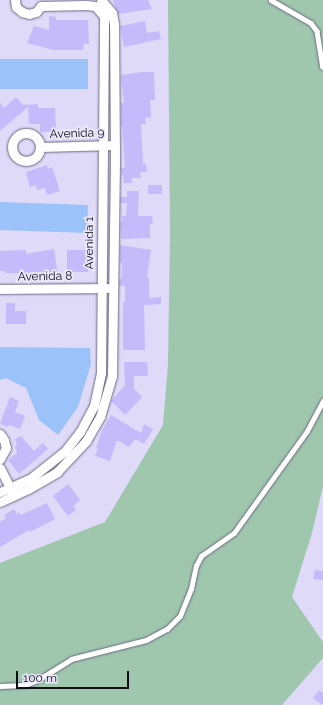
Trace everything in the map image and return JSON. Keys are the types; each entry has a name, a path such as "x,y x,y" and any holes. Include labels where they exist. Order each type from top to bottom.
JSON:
{"street":[{"name":"Avenida 1","path":"0,502 65,451 88,418 102,373 102,144 104,16 95,6 42,3 36,12 29,14 22,12 16,7 15,0"},
{"name":"Avenida 1","path":"0,492 12,492 41,483 57,472 86,442 100,417 112,376 115,145 113,19 112,13 100,0"},
{"path":"103,79 114,80"},
{"name":"Avenida 9","path":"40,148 102,144 115,145"},
{"path":"102,203 114,204"},
{"name":"Avenida 8","path":"0,289 114,289"},
{"path":"95,398 105,402"},
{"path":"0,434 4,440 6,448 0,459"},
{"path":"0,468 12,492"}],"lane":[{"path":"271,0 310,23 317,31 323,67"},
{"path":"0,686 25,685 38,680 71,659 146,640 167,629 180,616 191,590 196,566 201,556 234,532 307,431 323,401"}],"green space":[{"path":"168,0 323,0 323,486 312,533 292,597 323,642 323,658 282,705 0,705 0,563 105,522 163,425 168,364 170,234"}],"water":[{"path":"0,59 88,59 88,89 0,89"},
{"path":"0,202 88,205 87,233 0,230"},
{"path":"0,347 90,348 91,364 78,407 58,435 39,420 26,388 6,378 0,380"}],"building":[{"path":"113,0 148,0 152,9 118,14"},
{"path":"49,16 56,17 56,20 88,20 89,44 84,43 83,50 54,50 27,43 34,26 49,30"},
{"path":"145,21 147,33 159,31 161,39 124,47 120,26"},
{"path":"154,72 155,100 150,100 151,117 145,118 146,124 141,124 143,164 146,164 147,172 140,172 141,178 132,178 132,183 124,183 123,175 121,175 121,168 125,168 122,125 121,126 121,103 124,103 121,75"},
{"path":"16,97 23,105 38,104 38,108 55,108 56,131 40,132 40,124 29,124 28,107 0,131 0,103 4,108"},
{"path":"47,165 48,169 52,167 60,191 47,195 45,188 37,190 36,185 30,187 26,172"},
{"path":"148,185 162,185 162,194 148,194"},
{"path":"127,191 139,191 138,216 152,216 153,224 150,224 150,238 121,239 120,222 122,222 122,216 126,216 127,203 120,203 120,197 127,197"},
{"path":"120,245 151,250 147,277 149,277 149,298 161,297 161,304 144,305 145,350 123,350 123,302 125,302 125,286 119,286 119,279 122,279"},
{"path":"54,249 58,276 36,278 35,273 5,273 5,271 0,271 0,251 26,250 26,254"},
{"path":"67,250 88,250 88,272 67,272"},
{"path":"6,303 15,303 15,311 26,311 26,324 6,324"},
{"path":"124,362 147,362 148,376 134,376 134,389 142,397 125,415 111,401 125,385"},
{"path":"10,397 19,401 15,412 25,416 20,429 9,425 8,427 0,424"},
{"path":"111,415 141,433 144,424 153,429 144,444 135,439 129,447 117,440 110,461 95,456 102,430"},
{"path":"21,436 34,451 43,443 48,449 19,474 8,460 17,453 15,439"},
{"path":"68,484 80,500 73,506 76,510 68,516 53,496"},
{"path":"47,503 55,519 30,532 29,530 0,547 0,522 6,518 4,515 14,509 17,514 19,512 21,515"},
{"path":"315,570 323,571 323,580 313,579"},
{"path":"319,690 323,693 323,705 313,698"}]}
